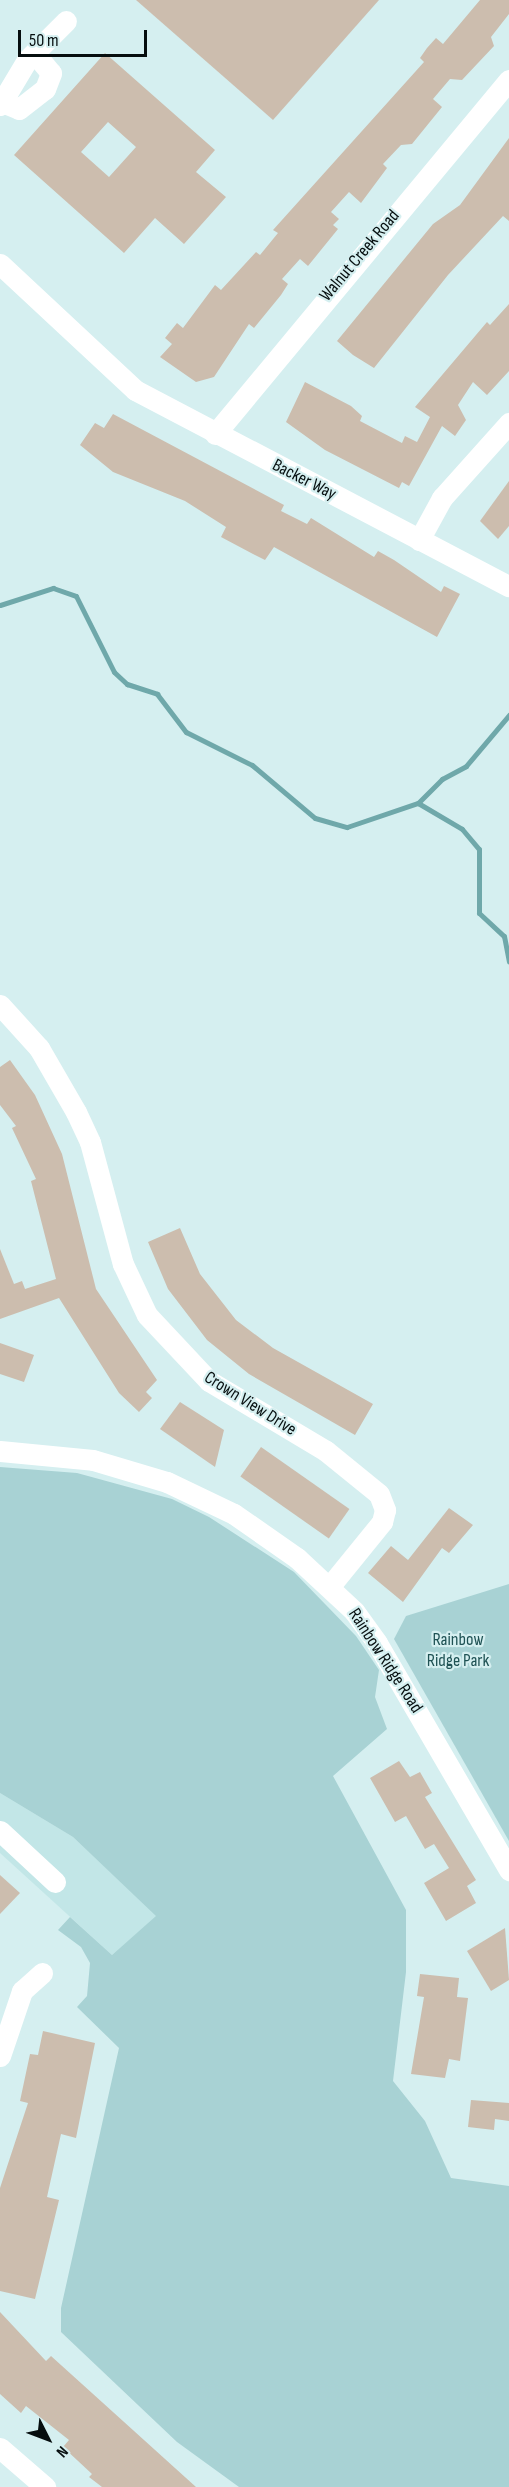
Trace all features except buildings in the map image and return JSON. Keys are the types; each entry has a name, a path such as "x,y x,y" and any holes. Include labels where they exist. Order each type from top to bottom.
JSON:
{"street":[{"path":"34,53 51,73 45,89 19,109 1,104 34,53 66,21"},
{"name":"Walnut Creek Road","path":"214,434 509,80"},
{"name":"Backer Way","path":"0,264 104,366 157,404 509,586"},
{"path":"419,540 442,498 509,423"},
{"name":"Crown View Drive","path":"0,1005 39,1048 76,1112 90,1142 123,1264 147,1315 208,1381 326,1451 379,1494 385,1510 382,1522 330,1586"},
{"name":"Rainbow Ridge Road","path":"0,1451 93,1460 167,1482 263,1532 330,1586 377,1643 509,1870"},
{"path":"0,1831 55,1882"},
{"path":"0,2055 22,1991 42,1973"},
{"path":"0,2448 45,2487"}],"shaded area":[{"path":"0,1793 73,1837 157,1916 112,1955 0,1853"}],"green space":[{"path":"0,1467 77,1473 172,1499 209,1517 294,1572 356,1636 379,1670 375,1697 387,1729 333,1776 406,1910 406,1972 393,2081 425,2121 451,2178 509,2186 509,2487 239,2487 177,2442 61,2332 61,2308 119,2048 77,2007 87,1996 90,1963 81,1947 58,1930 70,1917 112,1955 156,1916 73,1837 0,1793"},
{"name":"Rainbow Ridge Park","path":"509,1584 509,1841 394,1639 406,1616"}],"waterway":[{"path":"0,605 53,588 76,596 114,672 127,684 157,694 186,732 252,765 315,818 347,827 418,803 462,829 479,849 479,913 504,936 509,962"},
{"path":"418,803 442,779 466,766 509,715"}]}
